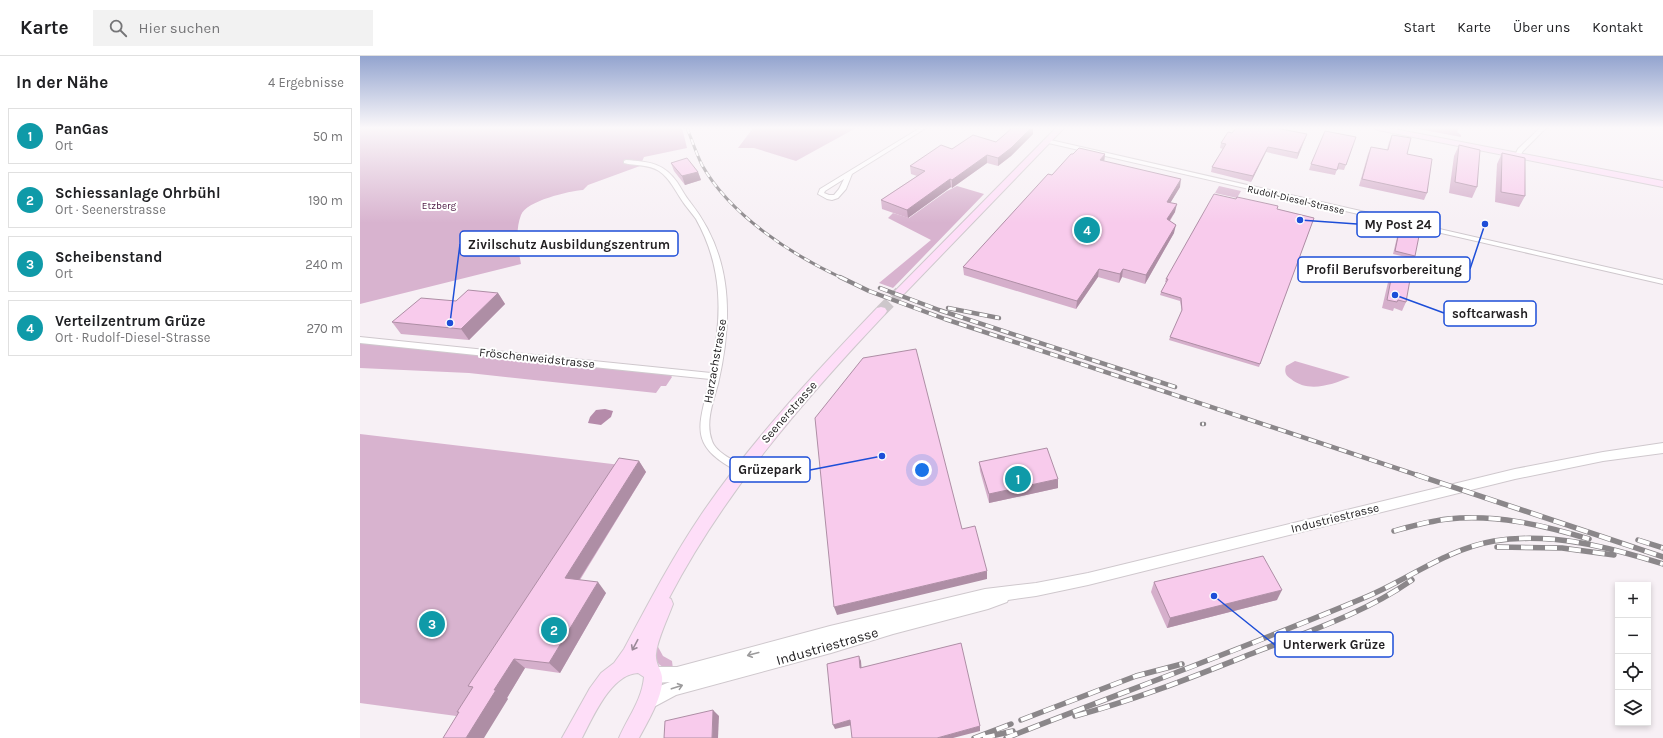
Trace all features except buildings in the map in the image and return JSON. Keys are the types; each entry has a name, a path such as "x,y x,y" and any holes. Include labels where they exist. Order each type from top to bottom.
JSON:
{"main road":[{"path":"900,292 1028,160"},
{"path":"1542,160 1663,184"},
{"name":"Seenerstrasse","path":"572,738 602,686 620,669 630,655 680,561 706,520 742,470 761,444 826,369 881,311"},
{"name":"Seenerstrasse","path":"629,738 652,689 650,646 680,561"},
{"path":"620,669 634,664 651,671"}],"street":[{"path":"849,174 872,160"},
{"name":"Rudolf-Diesel-Strasse","path":"1128,160 1663,282"},
{"name":"Harzachstrasse","path":"626,162 642,164 664,170 700,219 714,247 722,280 724,307 715,376 704,416 704,431 707,443 723,458 742,470"},
{"name":"Fröschenweidstrasse","path":"360,340 715,376"},
{"name":"Industriestrasse","path":"651,671 677,674 830,633 985,595 1009,594 1044,588 1528,471 1599,457 1663,448"},
{"name":"Industriestrasse","path":"647,702 676,687 982,604 1009,594"}],"green space":[{"name":"Etzberg","path":"360,160 643,160 640,166 588,185 583,190 568,192 539,201 525,210 521,215 518,227 518,246 521,264 360,304"},
{"path":"957,186 984,194 893,288 879,283 931,240 888,218 893,213 909,218 947,191"},
{"path":"1219,186 1241,191 1237,198 1215,193"},
{"path":"360,340 668,372 672,377 666,386 661,386 656,393 469,373 360,368"},
{"path":"1295,361 1350,377 1328,385 1312,387 1305,386 1289,378 1286,374 1286,366"},
{"path":"360,434 629,466 471,718 360,703"},
{"path":"657,645 663,656 672,661 673,669 663,667 656,659"}],"shaded area":[{"path":"605,409 613,411 611,417 601,425 588,423 590,417 596,410"}],"tunnel":[{"path":"881,311 900,292"}],"railway":[{"path":"700,160 714,183 745,217 764,232 803,258 842,278"},
{"path":"840,277 869,291 945,319 1420,476"},
{"path":"880,288 939,310 1175,387"},
{"path":"948,308 999,318"},
{"path":"1420,476 1663,557"},
{"path":"1394,531 1441,520 1484,518 1502,519 1537,525 1589,539"},
{"path":"1006,738 1366,597 1444,557 1477,545 1494,541 1515,539 1537,538 1558,540 1601,547 1663,564"},
{"path":"1638,540 1663,548"},
{"path":"1497,547 1562,548 1614,555"},
{"path":"1075,716 1169,686 1320,628 1376,602 1412,580"},
{"path":"1021,720 1136,676 1182,664"},
{"path":"974,738 1011,724"},
{"path":"983,738 1013,731"}],"place":[{"name":"My Post 24","path":"1300,220"},
{"name":"Profil Berufsvorbereitung","path":"1485,224"},
{"name":"Verteilzentrum Grüze","path":"1087,230"},
{"name":"softcarwash","path":"1395,295"},
{"name":"Zivilschutz Ausbildungszentrum","path":"450,323"},
{"name":"Grüzepark","path":"882,456"},
{"name":"PanGas","path":"1018,479"},
{"name":"Unterwerk Grüze","path":"1214,596"},
{"name":"Scheibenstand","path":"432,624"},
{"name":"Schiessanlage Ohrbühl","path":"554,630"}]}
